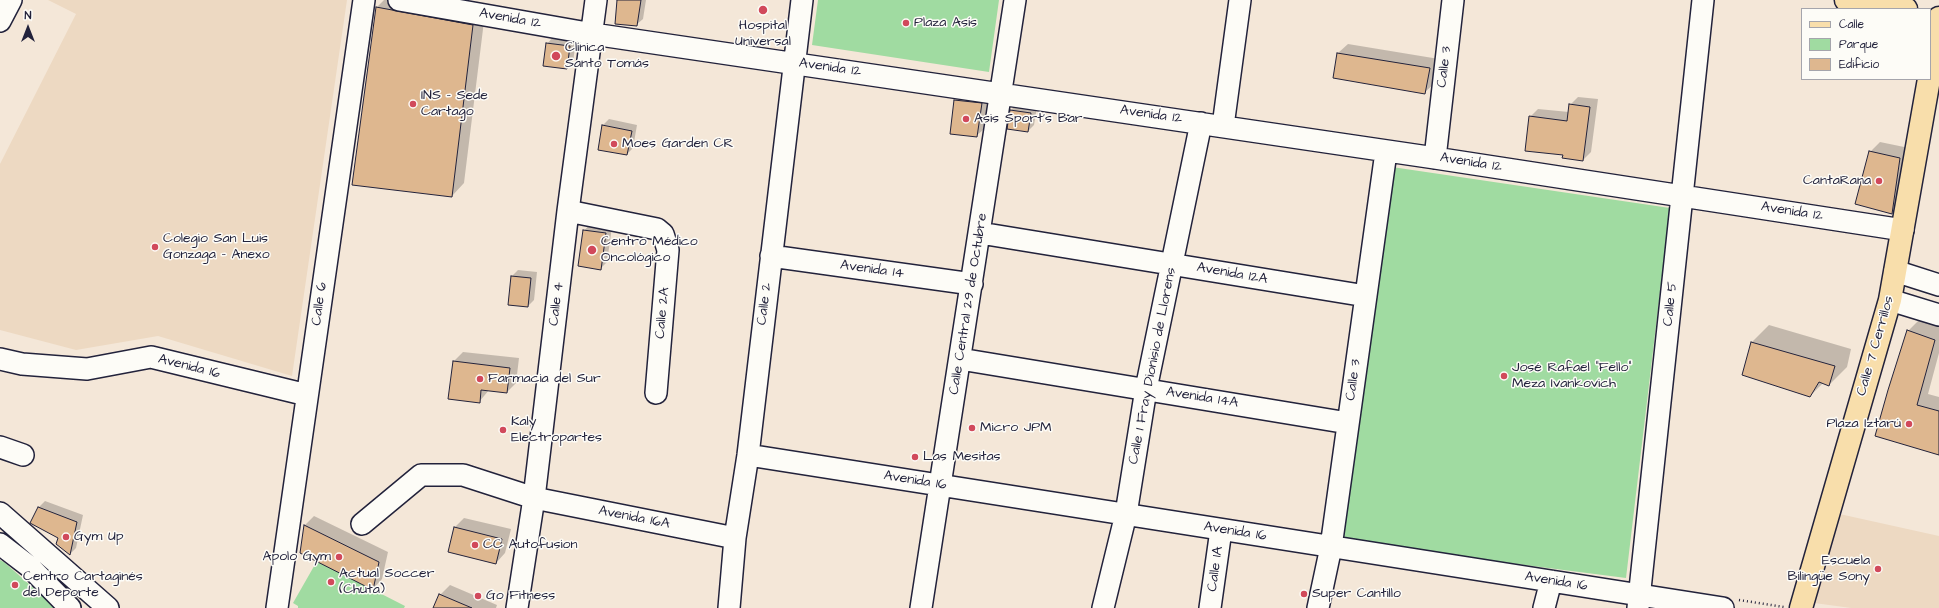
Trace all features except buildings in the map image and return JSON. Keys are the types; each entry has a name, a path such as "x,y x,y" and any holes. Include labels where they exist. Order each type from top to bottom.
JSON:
{"main road":[{"path":"1846,0 1899,8"},
{"path":"1931,65 1939,18"},
{"name":"Calle 7 Cerrillos","path":"1800,608 1890,300 1929,80"}],"street":[{"path":"0,21 11,0"},
{"name":"Calle 6","path":"276,608 364,0"},
{"name":"Avenida 12","path":"399,0 593,34 794,62 1223,126 1903,230"},
{"name":"Calle 4","path":"517,608 534,498 568,210 593,34 596,0"},
{"name":"Calle 2","path":"729,608 735,538 748,455 802,0"},
{"name":"Calle Central 29 de Octubre","path":"921,608 1002,93 1015,0"},
{"path":"1223,126 1240,0"},
{"name":"Calle 3","path":"1434,158 1453,0"},
{"name":"Calle 5","path":"1639,602 1703,0"},
{"name":"Calle 1 Fray Dionisio de Llorens","path":"1103,608 1126,514 1146,389 1201,123"},
{"name":"Calle 3","path":"1318,608 1331,547 1386,152"},
{"name":"Calle 2A","path":"568,210 657,229 663,234 668,250 656,392"},
{"name":"Avenida 12A","path":"980,233 1366,296"},
{"name":"Avenida 14","path":"771,256 972,284"},
{"path":"1895,271 1939,285"},
{"path":"1890,300 1939,315"},
{"name":"Avenida 16","path":"0,359 22,364 87,369 151,357 307,395"},
{"name":"Avenida 14A","path":"960,359 1348,423"},
{"path":"0,447 22,455"},
{"name":"Avenida 16","path":"748,455 1551,581 1639,602 1723,608"},
{"name":"Avenida 16A","path":"362,524 421,475 463,475 534,498 735,538"},
{"path":"0,513 108,608"},
{"name":"Calle 1A","path":"1210,608 1221,530"},
{"path":"0,544 30,568 70,608"},
{"path":"1544,608 1551,581"}],"shaded area":[{"name":"Colegio San Luis Gonzaga - Anexo","path":"48,0 347,0 292,376 158,336 76,350 0,330 0,164 76,14"},
{"name":"Escuela Bilingüe Sony","path":"1835,513 1939,536 1939,608 1851,608 1807,602"}],"green space":[{"name":"Plaza Asís","path":"818,0 999,0 989,72 812,45"},
{"path":"1392,167 1670,208 1626,578 1338,541"},
{"name":"Centro Cartaginés del Deporte","path":"0,560 4,562 56,608 0,608"},
{"name":"Actual Soccer (Chuta)","path":"317,561 405,606 404,608 298,608 298,606 293,603"}],"place":[{"name":"Hospital Universal","path":"763,10"},
{"name":"Plaza Asís","path":"906,23"},
{"name":"Clínica Santo Tomás","path":"556,56"},
{"name":"INS - Sede Cartago","path":"413,104"},
{"name":"Asis Sport's Bar","path":"966,119"},
{"name":"Moes Garden CR","path":"614,144"},
{"name":"CantaRana","path":"1879,181"},
{"name":"Colegio San Luis Gonzaga - Anexo","path":"155,247"},
{"name":"Centro Médico Oncológico","path":"592,250"},
{"name":"José Rafael \"Fello\" Meza Ivankovich","path":"1504,376"},
{"name":"Farmacia del Sur","path":"480,379"},
{"name":"Plaza Iztarú","path":"1909,424"},
{"name":"Micro JPM","path":"972,428"},
{"name":"Kaly Electropartes","path":"503,430"},
{"name":"Las Mesitas","path":"915,457"},
{"name":"Gym Up","path":"66,537"},
{"name":"CC Autofusion","path":"475,545"},
{"name":"Apolo Gym","path":"339,557"},
{"name":"Escuela Bilingüe Sony","path":"1878,569"},
{"name":"Actual Soccer (Chuta)","path":"331,582"},
{"name":"Centro Cartaginés del Deporte","path":"15,585"},
{"name":"Super Cantillo","path":"1304,594"},
{"name":"Go Fitness","path":"478,596"}]}
